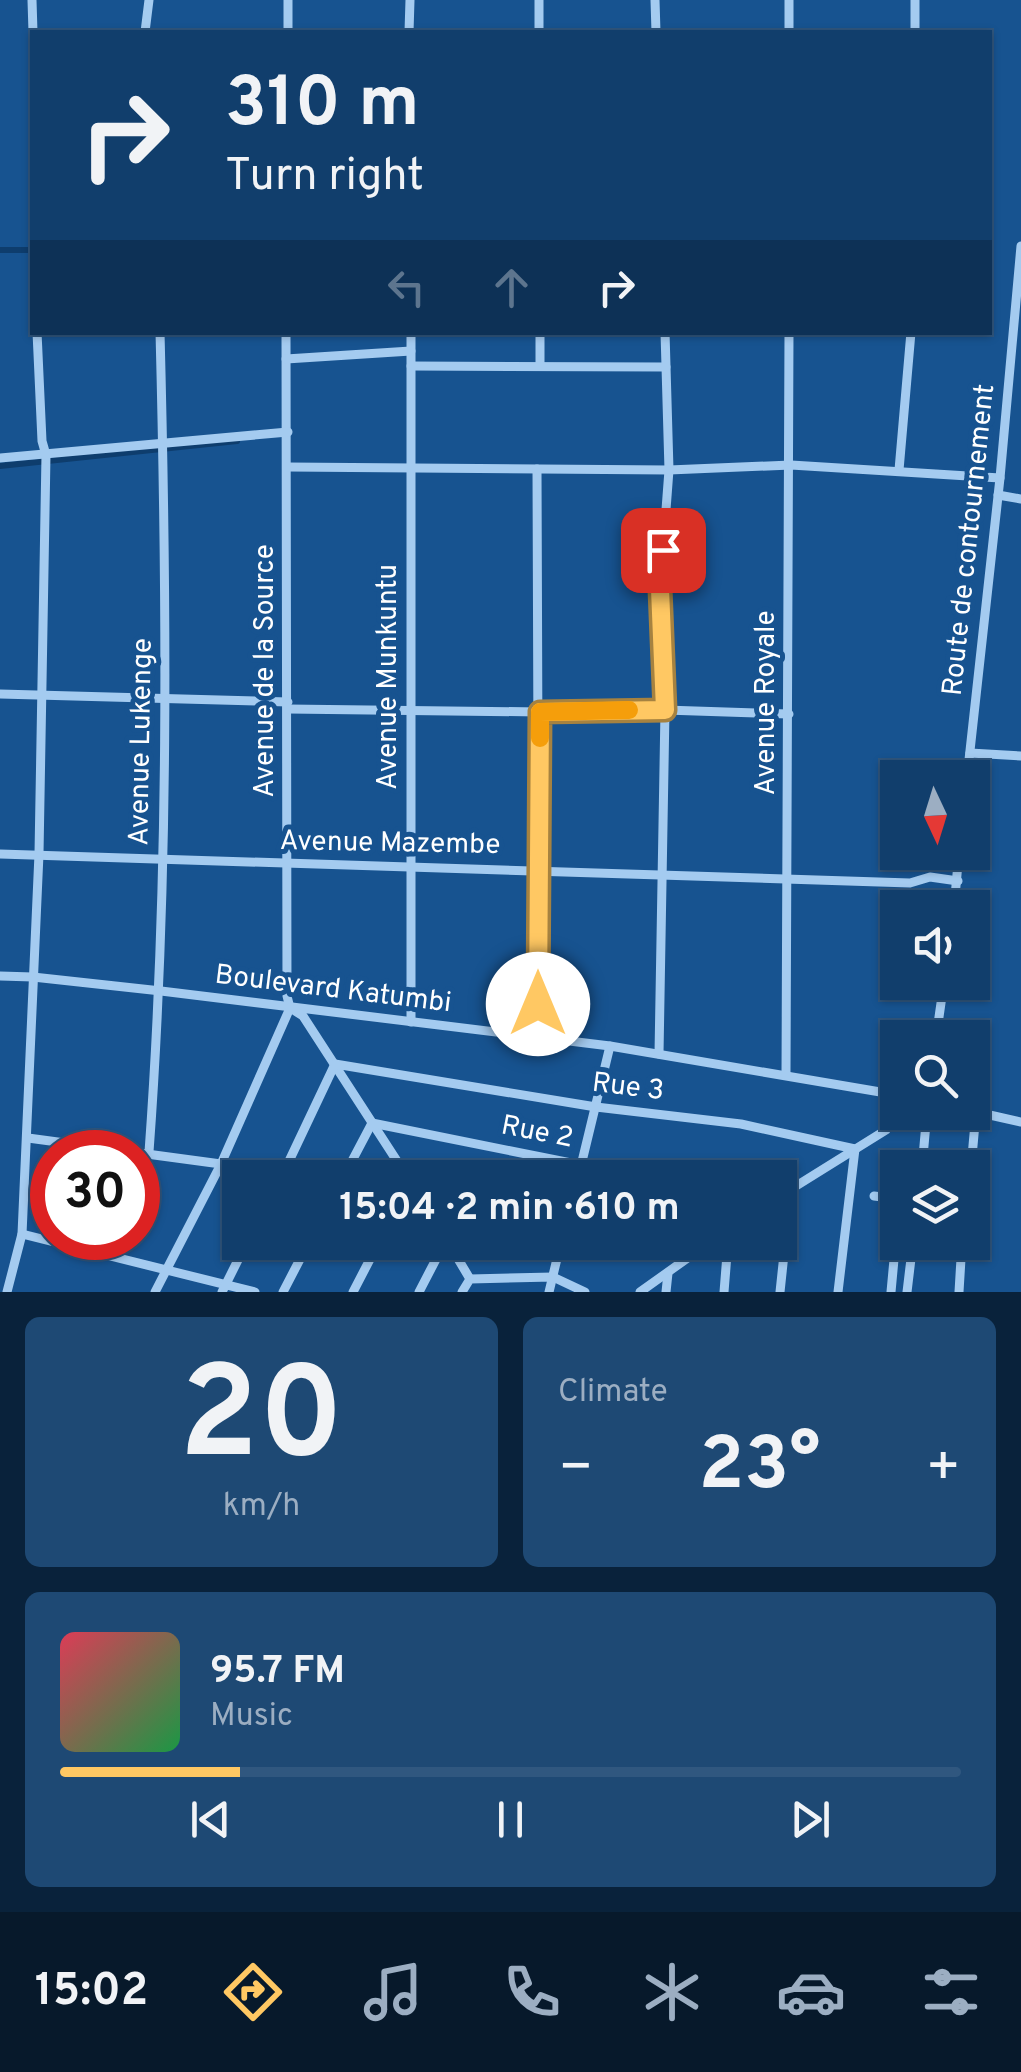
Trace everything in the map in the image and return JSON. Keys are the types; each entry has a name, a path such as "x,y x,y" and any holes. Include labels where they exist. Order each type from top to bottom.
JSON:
{"street":[{"path":"32,0 33,30"},
{"path":"145,30 150,0"},
{"path":"288,0 288,30"},
{"path":"409,30 410,0"},
{"path":"539,0 539,30"},
{"path":"656,0 656,30"},
{"path":"789,0 789,30"},
{"path":"915,30 916,0"},
{"name":"Route de contournement","path":"969,760 1021,247"},
{"path":"7,1292 22,1234 39,854 46,455 42,441 38,335"},
{"name":"Avenue Lukenge","path":"151,1130 161,991 167,699 160,335"},
{"name":"Avenue de la Source","path":"286,335 290,1008"},
{"name":"Avenue Munkuntu","path":"411,335 411,1022"},
{"path":"540,335 540,364"},
{"path":"659,1054 665,710 660,589 669,470 665,335"},
{"name":"Avenue Royale","path":"786,1074 789,335"},
{"path":"899,470 911,335"},
{"path":"286,359 411,351"},
{"path":"411,366 666,367"},
{"path":"0,458 288,432"},
{"path":"288,467 669,470 791,465 1000,478"},
{"path":"537,469 538,1037"},
{"path":"998,495 1021,499"},
{"path":"0,694 411,709 789,714"},
{"path":"970,753 1021,756"},
{"name":"Avenue Mazembe","path":"0,854 910,883 930,877 958,881"},
{"path":"957,890 958,870"},
{"name":"Boulevard Katumbi","path":"0,976 161,991 610,1046 880,1091"},
{"path":"155,1292 221,1164 290,1008 303,1016 396,1160"},
{"path":"583,1160 610,1046"},
{"path":"289,1160 335,1064"},
{"name":"Rue 3","path":"335,1064 596,1107 742,1124 855,1149"},
{"path":"990,1115 1021,1122"},
{"path":"352,1160 372,1123"},
{"name":"Rue 2","path":"372,1123 557,1160"},
{"path":"797,1181 886,1130"},
{"path":"838,1292 855,1149"},
{"path":"160,1154 221,1164"},
{"path":"874,1196 880,1196"},
{"path":"22,1234 166,1270 224,1289 255,1292"},
{"path":"224,1289 239,1260"},
{"path":"283,1292 300,1260"},
{"path":"353,1292 370,1260"},
{"path":"419,1292 436,1260"},
{"path":"458,1260 470,1279"},
{"path":"549,1292 557,1260"},
{"path":"640,1292 685,1260"},
{"path":"724,1292 727,1260"},
{"path":"780,1292 782,1260"},
{"path":"894,1260 891,1288 907,1289 911,1260"},
{"path":"959,1292 961,1260"},
{"path":"0,1261 14,1264"},
{"path":"666,1292 668,1273"},
{"path":"470,1279 553,1277 585,1292"},
{"path":"462,1292 470,1279"}],"waterway":[{"path":"0,250 30,250"},
{"path":"0,466 237,441"}],"slow traffic":[{"path":"540,738 540,712 629,710"}],"route":[{"path":"538,1004 540,712 665,710 660,589 663,550"}]}
